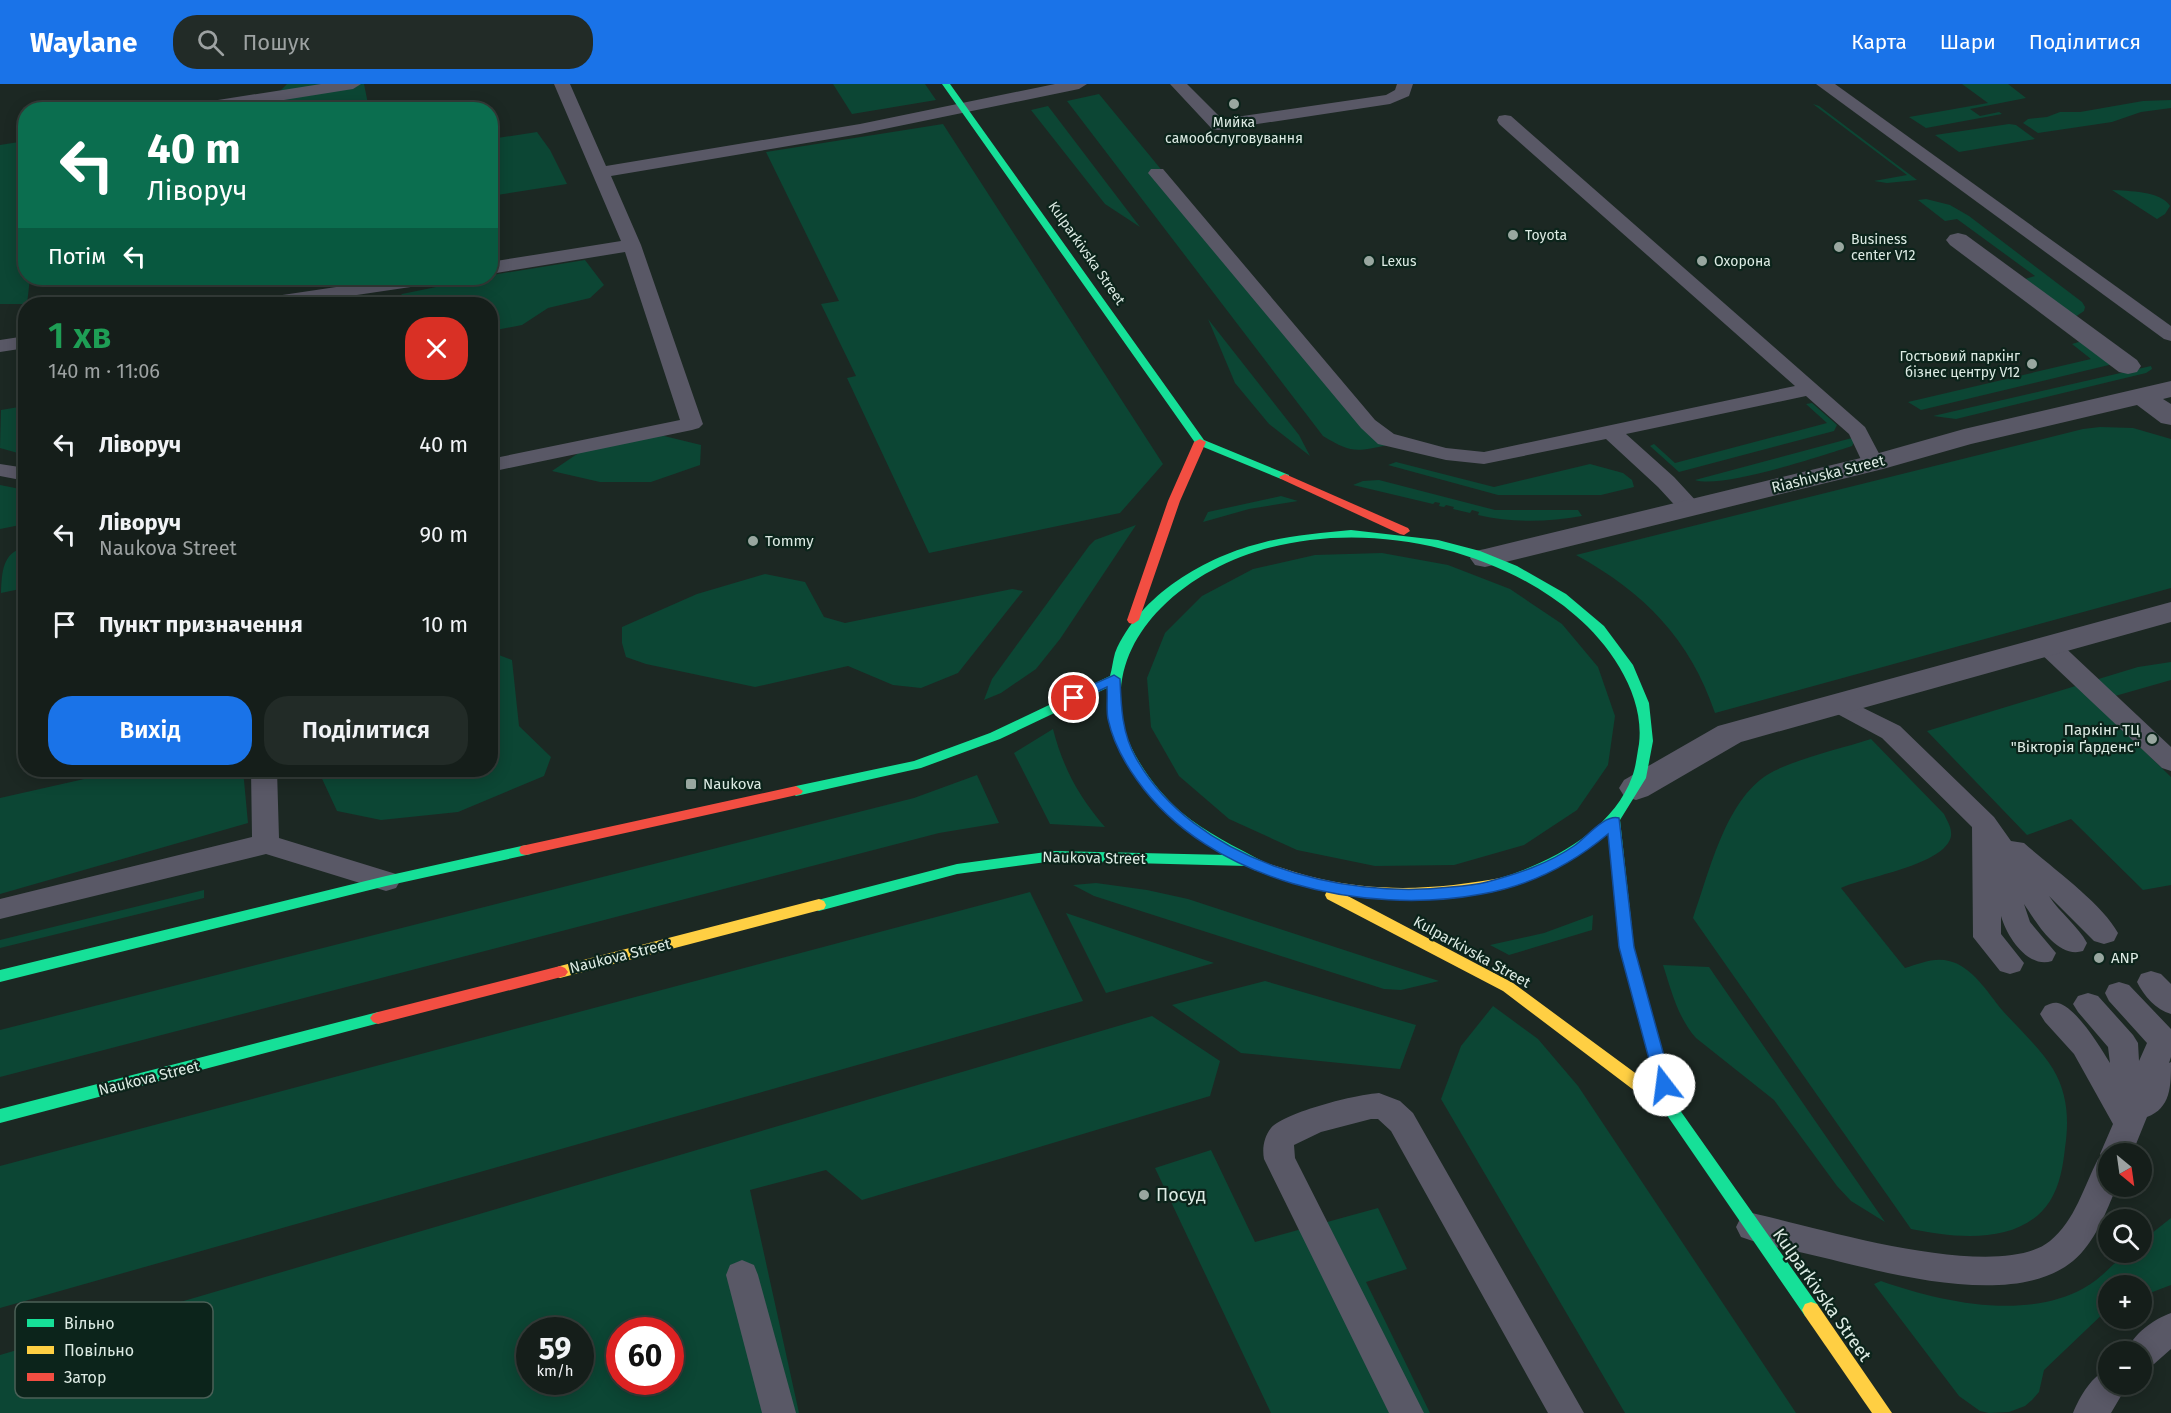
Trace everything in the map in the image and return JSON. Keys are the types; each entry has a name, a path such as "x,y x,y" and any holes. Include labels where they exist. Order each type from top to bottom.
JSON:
{"main road":[{"name":"Kulparkivska Street","path":"946,84 1200,442"},
{"path":"1125,642 1160,597 1213,563 1278,542 1351,534 1426,542 1485,558 1539,582 1586,615 1621,653 1643,697 1648,743 1636,788 1614,822 1579,850 1535,873 1484,889 1426,895 1366,893 1307,882 1248,861 1197,832 1157,798 1129,758 1115,719 1114,679 1125,642 1174,501 1200,442 1308,487 1426,542"},
{"path":"0,976 386,881 916,765 995,736 1114,679"},
{"name":"Kulparkivska Street","path":"1614,822 1627,947 1670,1108"},
{"name":"Naukova Street","path":"0,1116 957,868 1053,856 1248,861"},
{"name":"Kulparkivska Street","path":"1307,882 1508,987 1670,1108 1883,1413"}],"street":[{"path":"1958,240 2128,366"},
{"name":"Riashivska Street","path":"1485,558 1873,463 1964,437 2171,389"},
{"path":"2142,396 2171,417"},
{"path":"1636,788 1730,734 2171,612"}],"lane":[{"path":"237,102 353,84"},
{"path":"498,464 692,424 632,245 562,84"},
{"path":"601,172 860,129 1079,84"},
{"path":"1178,84 1218,125 1390,99 1403,93 1405,84"},
{"path":"1824,84 2171,335"},
{"path":"1505,120 1858,431 1873,463"},
{"path":"1157,173 1368,424 1386,439 1446,454 1484,458 1812,389"},
{"path":"498,267 632,245"},
{"path":"308,297 386,285"},
{"path":"2151,320 2171,316"},
{"path":"0,346 18,343"},
{"path":"1611,432 1666,482 1690,508"},
{"path":"0,470 18,473"},
{"path":"2048,646 2161,739 2171,762"},
{"path":"1839,704 1892,732 1985,824 2080,908 2104,933"},
{"path":"264,777 266,844"},
{"path":"1985,824 2048,917 2073,943"},
{"path":"1985,824 2018,927 2042,953"},
{"path":"1985,824 1987,937 2010,963"},
{"path":"0,909 266,844 386,881"},
{"path":"2151,982 2171,1003"},
{"path":"2119,993 2163,1040 2121,1143"},
{"path":"2088,1004 2124,1043 2129,1124"},
{"path":"2055,1014 2084,1046 2129,1124"},
{"path":"2129,1124 2171,1074"},
{"path":"1407,1413 1280,1159 1278,1147 1283,1135 1295,1128 1364,1107 1379,1106 1392,1111 1402,1122 1567,1413"},
{"path":"1752,1227 1930,1266 1982,1272 2026,1268 2062,1252 2082,1227 2098,1192"},
{"path":"742,1275 779,1413"},
{"path":"2152,1344 2171,1328"},
{"path":"2090,1413 2103,1395"}],"green space":[{"path":"287,84 364,84 368,102 258,102 277,94"},
{"path":"833,84 925,84 936,100 852,114"},
{"path":"1962,84 2008,84 2026,98 1970,109 1980,116 1999,112 2002,114 1926,128 1909,117 1988,103"},
{"path":"1099,94 1388,445 1354,450 1340,446 1323,436 1067,101"},
{"path":"2171,100 2171,108 2141,112 2112,122 2038,133 2023,123 2028,119 2047,117 2060,112 2080,112 2143,101"},
{"path":"1813,104 1819,106 1917,180 1887,183 1874,181 1907,175"},
{"path":"1048,106 1140,227 1105,204 1031,110"},
{"path":"943,124 1163,464 1120,513 929,553 847,378 856,376 821,304 839,301 766,152"},
{"path":"2009,124 2016,125 2035,139 1959,152 1935,135"},
{"path":"537,132 550,150 567,184 498,195 498,138"},
{"path":"18,142 18,285 29,285 28,297 18,297 18,304 0,304 0,145"},
{"path":"2112,190 2152,195 2166,201 2170,206 2165,214 2157,219"},
{"path":"1926,199 1950,205 1969,216 2082,302 2085,307 2084,311 2075,317 2025,279 2035,276 1957,219 1945,221 1918,200"},
{"path":"585,260 604,285 590,298 548,308 522,325 498,330 498,297 399,297 402,294 446,285 498,285 498,274"},
{"path":"1208,319 1299,435 1310,456 1269,424 1235,383"},
{"path":"2082,341 2113,364 1921,410 1908,402 2091,359 2072,344"},
{"path":"2151,366 2152,369 2146,373 1956,419 1933,416"},
{"path":"1812,403 1837,425 1834,431 1679,472 1650,446 1654,444 1675,463 1827,423 1806,404"},
{"path":"18,407 18,453 0,448 1,410"},
{"path":"2133,428 2171,439 2171,588 1715,713 1705,686 1692,662 1662,620 1623,585 1576,555 2083,429"},
{"path":"664,436 701,445 700,465 651,482 600,482 552,471 580,452 630,437"},
{"path":"1852,438 1854,442 1852,446 1772,470 1727,480 1708,482 1695,480"},
{"path":"1396,462 1494,487 1590,464 1623,473 1632,480 1634,487 1601,495 1498,495 1388,465"},
{"path":"1379,480 1495,510 1578,510 1582,516 1556,520 1504,519 1478,515 1479,512 1472,510 1470,513 1446,505 1439,506 1440,503 1433,504 1353,485 1363,481"},
{"path":"0,485 18,489 18,525 0,529"},
{"path":"1281,496 1298,501 1249,509 1203,522 1208,512"},
{"path":"1136,525 1060,639 1036,669 1001,693 984,700 992,679 1089,546 1095,540"},
{"path":"17,550 18,589 1,593 5,564"},
{"path":"1382,553 1448,565 1510,589 1562,624 1598,667 1615,716 1608,765 1577,810 1524,845 1454,865 1375,866 1297,850 1229,819 1179,776 1151,727 1147,678 1165,633 1202,596 1253,569 1315,555"},
{"path":"765,574 805,582 824,617 845,623 1012,589 1023,591 958,673 921,688 893,685 848,666 755,687 646,664 626,657 622,643 622,627 697,594"},
{"path":"498,655 512,660 519,726 551,757 544,776 458,812 381,820 337,811 321,777 498,777"},
{"path":"2171,662 2171,680 2094,702 2171,777 2171,885 2143,890 2071,819 2027,835 1927,731 2138,667"},
{"path":"1053,729 1073,781 1087,805 1105,827 1050,824 1014,753"},
{"path":"1871,739 1944,814 1951,836 1946,846 1935,855 1903,869 1841,888 1905,968 1943,960 1957,964 1972,974 2048,1061 2062,1088 2067,1118 2066,1138 2062,1168 2056,1188 2050,1201 2038,1215 2022,1226 2005,1232 1967,1236 1911,1229 1693,918 1722,836 1743,797 1757,782 1774,771 1796,762"},
{"path":"977,775 999,823 939,833 0,1077 0,1030 914,798"},
{"path":"93,777 244,777 248,823 0,894 0,798"},
{"path":"1096,883 1147,890 1188,899 1439,981 1401,990 1384,989 1094,896 1073,885"},
{"path":"204,890 204,898 0,948 0,940"},
{"path":"1030,892 1083,1001 0,1308 0,1166"},
{"path":"1066,913 1214,963 1106,993"},
{"path":"1593,915 1592,930 1509,955 1490,945 1544,933"},
{"path":"1663,965 1709,967 1885,1222 1851,1201 1837,1186 1774,1100 1696,1038 1680,1013"},
{"path":"1265,981 1416,1025 1400,1069 1241,1053 1172,1005"},
{"path":"1493,1006 1538,1039 1578,1086 1796,1413 1625,1413 1441,1099 1461,1046"},
{"path":"1152,1016 1220,1061 1210,1096 862,1200 826,1170 750,1190 799,1413 0,1413 0,1355 15,1351 15,1398 213,1398 213,1302 180,1302"},
{"path":"1211,1150 1255,1242 1378,1208 1407,1269 1366,1282 1430,1413 1271,1413 1155,1168"},
{"path":"2171,1218 2171,1285 2152,1292 2152,1275 2102,1275 2116,1263 2152,1263 2152,1233"},
{"path":"2098,1278 2098,1318 2044,1370 2039,1392 2025,1406 2009,1412 1989,1413 1980,1411 1959,1396 1874,1284 1881,1281 1930,1296 1983,1305 2010,1306 2036,1304 2061,1298"}],"traffic: fast":[{"path":"946,84 1200,442 1285,477"},
{"path":"1351,534 1411,539 1457,548 1512,568 1562,597 1599,629 1626,665 1642,703 1646,741 1639,778 1619,812 1588,842 1543,867 1505,882"},
{"path":"1259,866 1188,825 1167,807 1134,767 1117,727 1113,689 1122,653 1141,620 1170,592 1208,567 1264,545 1288,540 1351,534"},
{"path":"796,791 916,765 995,736 1114,679"},
{"path":"1614,821 1627,947 1670,1108 1811,1310"},
{"path":"0,976 386,881 526,850"},
{"path":"819,905 957,869 1054,856 1248,861"},
{"path":"0,1116 378,1018"}],"traffic: slow":[{"path":"1259,866 1321,885 1381,894 1442,892 1505,882"},
{"path":"1332,895 1508,987 1670,1108"},
{"path":"560,972 819,905"},
{"path":"1811,1310 1883,1413"}],"traffic: jam":[{"path":"1133,620 1174,501 1200,442"},
{"path":"1285,477 1404,531"},
{"path":"526,850 796,791"},
{"path":"378,1018 560,972"}],"place":[{"name":"Мийка самообслуговування","path":"1234,104"},
{"name":"Toyota","path":"1513,235"},
{"name":"Business center V12","path":"1839,247"},
{"name":"Lexus","path":"1369,261"},
{"name":"Охорона","path":"1702,261"},
{"name":"Гостьовий паркінг бізнес центру V12","path":"2032,364"},
{"name":"Tommy","path":"753,541"},
{"name":"Паркінг ТЦ \"Вікторія Ґарденс\"","path":"2152,739"},
{"name":"Naukova","path":"691,784"},
{"name":"ANP","path":"2099,958"},
{"name":"Посуд","path":"1144,1195"}],"route":[{"path":"1074,698 1114,679 1115,719 1129,758 1157,798 1197,832 1248,861 1307,882 1366,893 1426,895 1484,889 1535,873 1579,850 1614,822 1627,947 1664,1085"}]}
